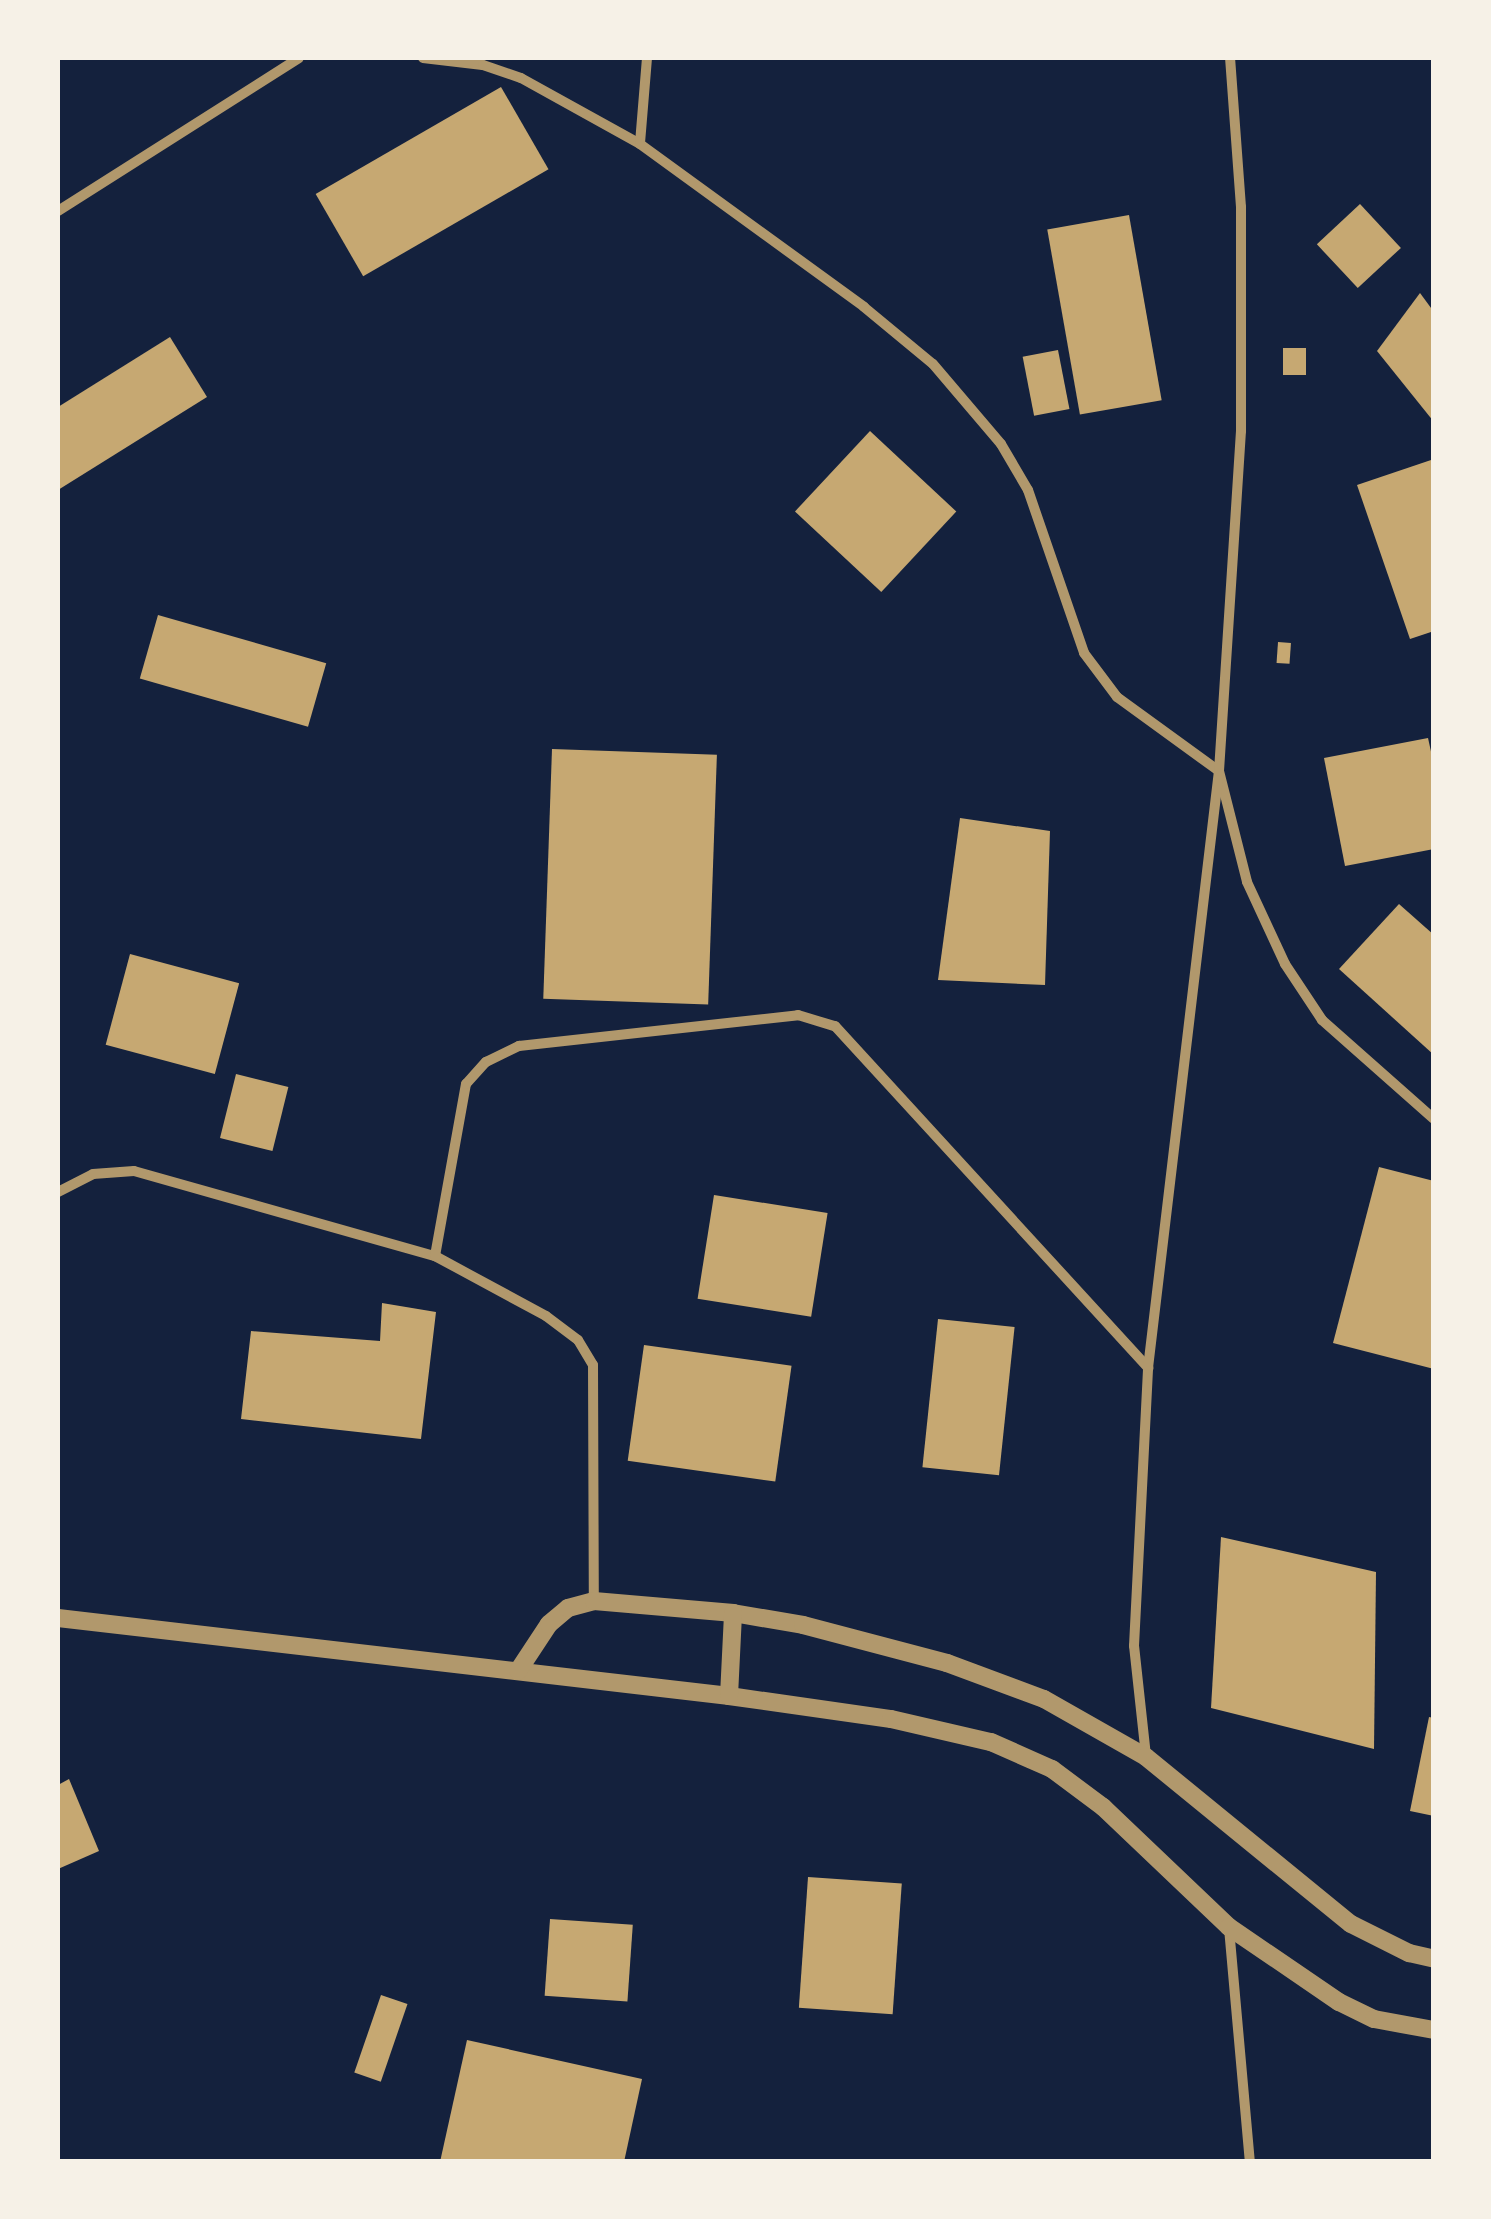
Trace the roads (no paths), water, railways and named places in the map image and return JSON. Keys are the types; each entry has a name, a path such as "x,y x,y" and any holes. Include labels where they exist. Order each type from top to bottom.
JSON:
{"street":[{"path":"58,211 299,58"},
{"path":"423,58 483,65 520,78 640,144 864,307 933,364 1001,444 1028,490 1084,652 1117,697 1219,772 1247,882 1285,964 1322,1020 1434,1119"},
{"path":"640,144 647,58"},
{"path":"1146,1757 1134,1646 1148,1368 1219,772 1241,431 1241,207 1230,58"},
{"path":"436,1256 466,1084 486,1062 519,1046 798,1015 836,1026 1148,1368"},
{"path":"58,1192 93,1174 134,1171 436,1256 546,1316 578,1340 593,1365 594,1601"},
{"path":"518,1671 549,1624 568,1608 594,1601 733,1612 947,1663 1044,1699 1146,1757 1350,1924 1409,1953 1434,1959"},
{"path":"728,1696 733,1612"},
{"path":"58,1618 728,1696 908,1723 992,1742 1052,1768 1103,1806 1229,1927 1339,2002 1374,2019 1434,2030"},
{"path":"1229,1927 1250,2162"}]}
